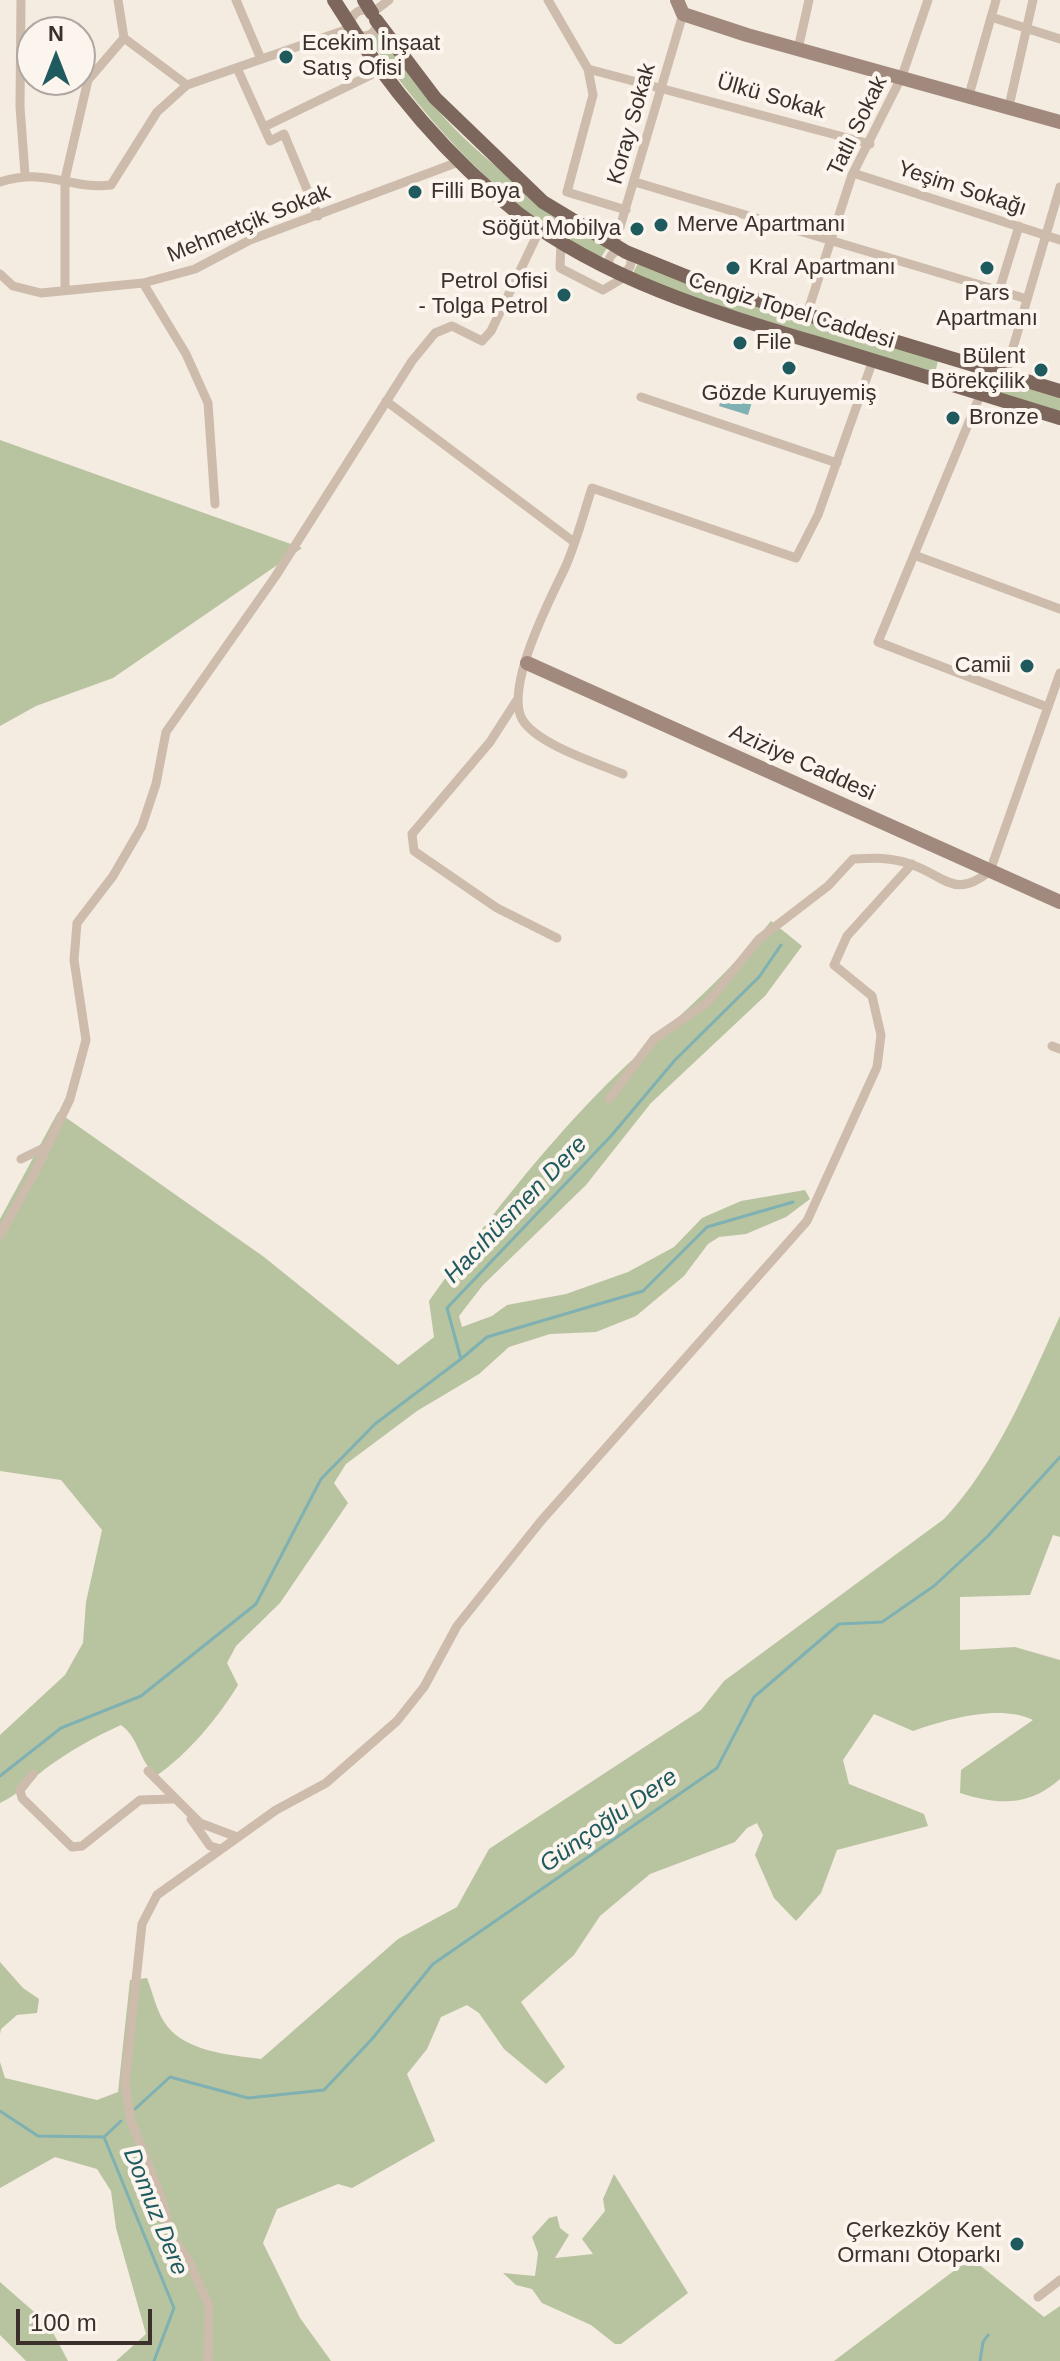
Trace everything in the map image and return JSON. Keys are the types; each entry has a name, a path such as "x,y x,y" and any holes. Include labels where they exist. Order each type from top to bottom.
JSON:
{"main road":[{"name":"Cengiz Topel Caddesi","path":"334,0 381,70 418,117 461,161 520,214 619,275 715,313 1060,418"},
{"name":"Cengiz Topel Caddesi","path":"371,11 435,98 543,202 620,248 705,284 1060,391"}],"street":[{"path":"21,0 20,107 25,174"},
{"path":"118,0 124,38 187,85"},
{"path":"236,0 261,59"},
{"path":"351,28 356,12 371,11 389,0"},
{"path":"548,0 588,69 593,95 567,192 626,210"},
{"path":"798,49 809,0"},
{"name":"Tatlı Sokak","path":"807,314 853,173 902,76 928,0"},
{"path":"969,95 996,0"},
{"path":"1009,106 1033,0"},
{"path":"680,7 798,49 1060,122"},
{"name":"Koray Sokak","path":"620,248 626,210 663,86 680,7"},
{"path":"351,28 361,35 369,34 371,11"},
{"path":"991,17 1060,39"},
{"path":"0,182 25,174 65,179 91,187 111,185 157,112 187,85 351,28"},
{"path":"65,290 65,179 88,80 124,38"},
{"path":"237,68 270,141 284,134 318,216"},
{"name":"Ülkü Sokak","path":"588,69 663,86 870,144"},
{"path":"264,127 381,70"},
{"name":"Mehmetçik Sokak","path":"0,274 13,286 41,293 143,283 195,269 250,240 461,161"},
{"name":"Yeşim Sokağı","path":"853,173 1060,240"},
{"path":"635,182 1027,299"},
{"path":"1005,375 1060,187"},
{"path":"999,291 1019,226"},
{"path":"0,1235 70,1099 86,1040 74,960 77,923 113,876 142,826 156,784 166,732 275,577 386,401 435,333 452,326 482,341 491,331 541,227"},
{"path":"561,240 560,268 603,290 630,268 631,258 620,248 609,258 619,275"},
{"path":"143,283 186,354 208,403 215,504"},
{"path":"557,938 497,908 414,851 412,834 490,742 517,700 551,591 574,542 592,488 796,558 818,515 873,360"},
{"path":"987,370 997,377 998,385 993,392 981,393 974,381 980,371 987,370"},
{"path":"981,393 878,642 1047,707"},
{"path":"641,397 837,463"},
{"path":"386,401 574,542"},
{"path":"914,555 1060,609"},
{"name":"Aziziye Caddesi","path":"527,663 1060,902"},
{"path":"609,1099 654,1039 708,1002 759,939 828,886 853,859 891,859 912,864 957,886 968,886 990,871 1060,673"},
{"path":"517,700 522,718 533,733 623,774"},
{"path":"208,2361 209,2306 189,2261 170,2234 162,2199 131,2121 125,2084 142,1924 157,1895 276,1810 326,1783 397,1721 424,1687 457,1626 541,1521 807,1221 877,1067 881,1035 872,996 834,965 847,936 912,864"},
{"path":"21,1159 48,1146"},
{"path":"148,1771 186,1811 208,1826 237,1837"},
{"path":"33,1774 20,1790 22,1798 72,1847 82,1846 140,1800 173,1799"},
{"path":"186,1811 210,1846 221,1849"},
{"path":"208,1826 221,1849"},
{"path":"1038,2297 1060,2280"}],"green space":[{"path":"379,33 454,128 516,183 607,248 600,259 532,216 472,163 417,103 369,39"},
{"path":"638,263 938,361 935,373 687,296 633,273"},
{"path":"1002,381 1060,398 1060,412 998,394"},
{"path":"0,440 302,548 113,678 36,706 0,726"},
{"path":"771,921 802,946 765,996 651,1103 586,1185 483,1285 459,1316 462,1327 492,1316 507,1305 566,1294 628,1272 674,1247 702,1218 741,1201 805,1190 810,1199 786,1217 746,1234 719,1237 708,1244 684,1276 636,1316 596,1332 550,1334 509,1347 479,1374 417,1411 346,1464 334,1483 348,1503 280,1603 236,1646 227,1663 238,1685 202,1735 156,1776 145,1763 132,1736 121,1725 63,1757 0,1803 0,1735 65,1675 83,1643 86,1602 102,1530 61,1480 0,1471 0,1219 58,1112 264,1257 398,1365 434,1337 429,1301 536,1162 607,1084 712,985"},
{"path":"1060,1316 1060,1537 1053,1535 1030,1595 960,1597 960,1650 1015,1647 1060,1660 1060,1779 1036,1795 1012,1801 987,1800 960,1793 961,1770 1033,1720 1020,1715 973,1715 913,1731 874,1714 843,1760 849,1784 924,1814 928,1826 837,1850 821,1893 796,1921 774,1898 755,1855 763,1835 757,1823 747,1828 735,1842 650,1874 600,1916 574,1955 521,2002 565,2067 546,2084 504,2049 479,2013 467,2005 441,2017 427,2049 407,2074 435,2141 352,2188 338,2184 277,2209 263,2243 300,2318 331,2361 116,2361 146,2334 116,2228 111,2191 97,2169 55,2157 0,2188 0,2062 5,2078 97,2100 118,2092 130,1980 147,1978 160,2016 176,2035 210,2051 261,2059 398,1939 457,1907 489,1849 701,1710 724,1681 944,1519 996,1448"},
{"path":"0,1962 23,1988 39,1999 37,2013 17,2015 1,2029 0,2034"},
{"path":"614,2174 688,2293 621,2344 615,2344 591,2325 542,2303 532,2289 516,2285 503,2273 535,2276 538,2253 532,2237 549,2218 557,2216 560,2228 569,2235 555,2258 593,2254 582,2239 605,2211 603,2199"},
{"path":"971,2258 1044,2317 1060,2306 1060,2361 834,2361"},
{"path":"0,2282 49,2325 68,2361 26,2361 0,2335"}],"water":[{"path":"723,393 752,402 748,415 719,406"}],"waterway":[{"name":"Hacıhüsmen Dere","path":"0,1776 61,1728 141,1696 256,1604 321,1479 375,1424 461,1359 447,1308 611,1136 675,1060 759,977 781,945"},
{"path":"461,1359 487,1337 643,1291 707,1227 793,1202"},
{"name":"Günçoğlu Dere","path":"135,2109 170,2077 248,2098 324,2090 372,2039 433,1964 717,1768 754,1697 839,1624 882,1622 934,1586 988,1536 1060,1457"},
{"name":"Domuz Dere","path":"0,2111 38,2136 104,2137 174,2308 154,2361"},
{"name":"Günçoğlu Dere","path":"104,2137 121,2121"},
{"path":"980,2361 983,2342 988,2335"}],"place":[{"name":"Ecekim İnşaat Satış Ofisi","path":"286,57"},
{"name":"Filli Boya","path":"415,192"},
{"name":"Merve Apartmanı","path":"661,225"},
{"name":"Söğüt Mobilya","path":"637,229"},
{"name":"Kral Apartmanı","path":"733,268"},
{"name":"Pars Apartmanı","path":"987,268"},
{"name":"Petrol Ofisi - Tolga Petrol","path":"564,295"},
{"name":"File","path":"740,343"},
{"name":"Gözde Kuruyemiş","path":"789,368"},
{"name":"Bülent Börekçilik","path":"1041,370"},
{"name":"Bronze","path":"953,418"},
{"name":"Camii","path":"1027,666"},
{"name":"Çerkezköy Kent Ormanı Otoparkı","path":"1017,2244"}]}
